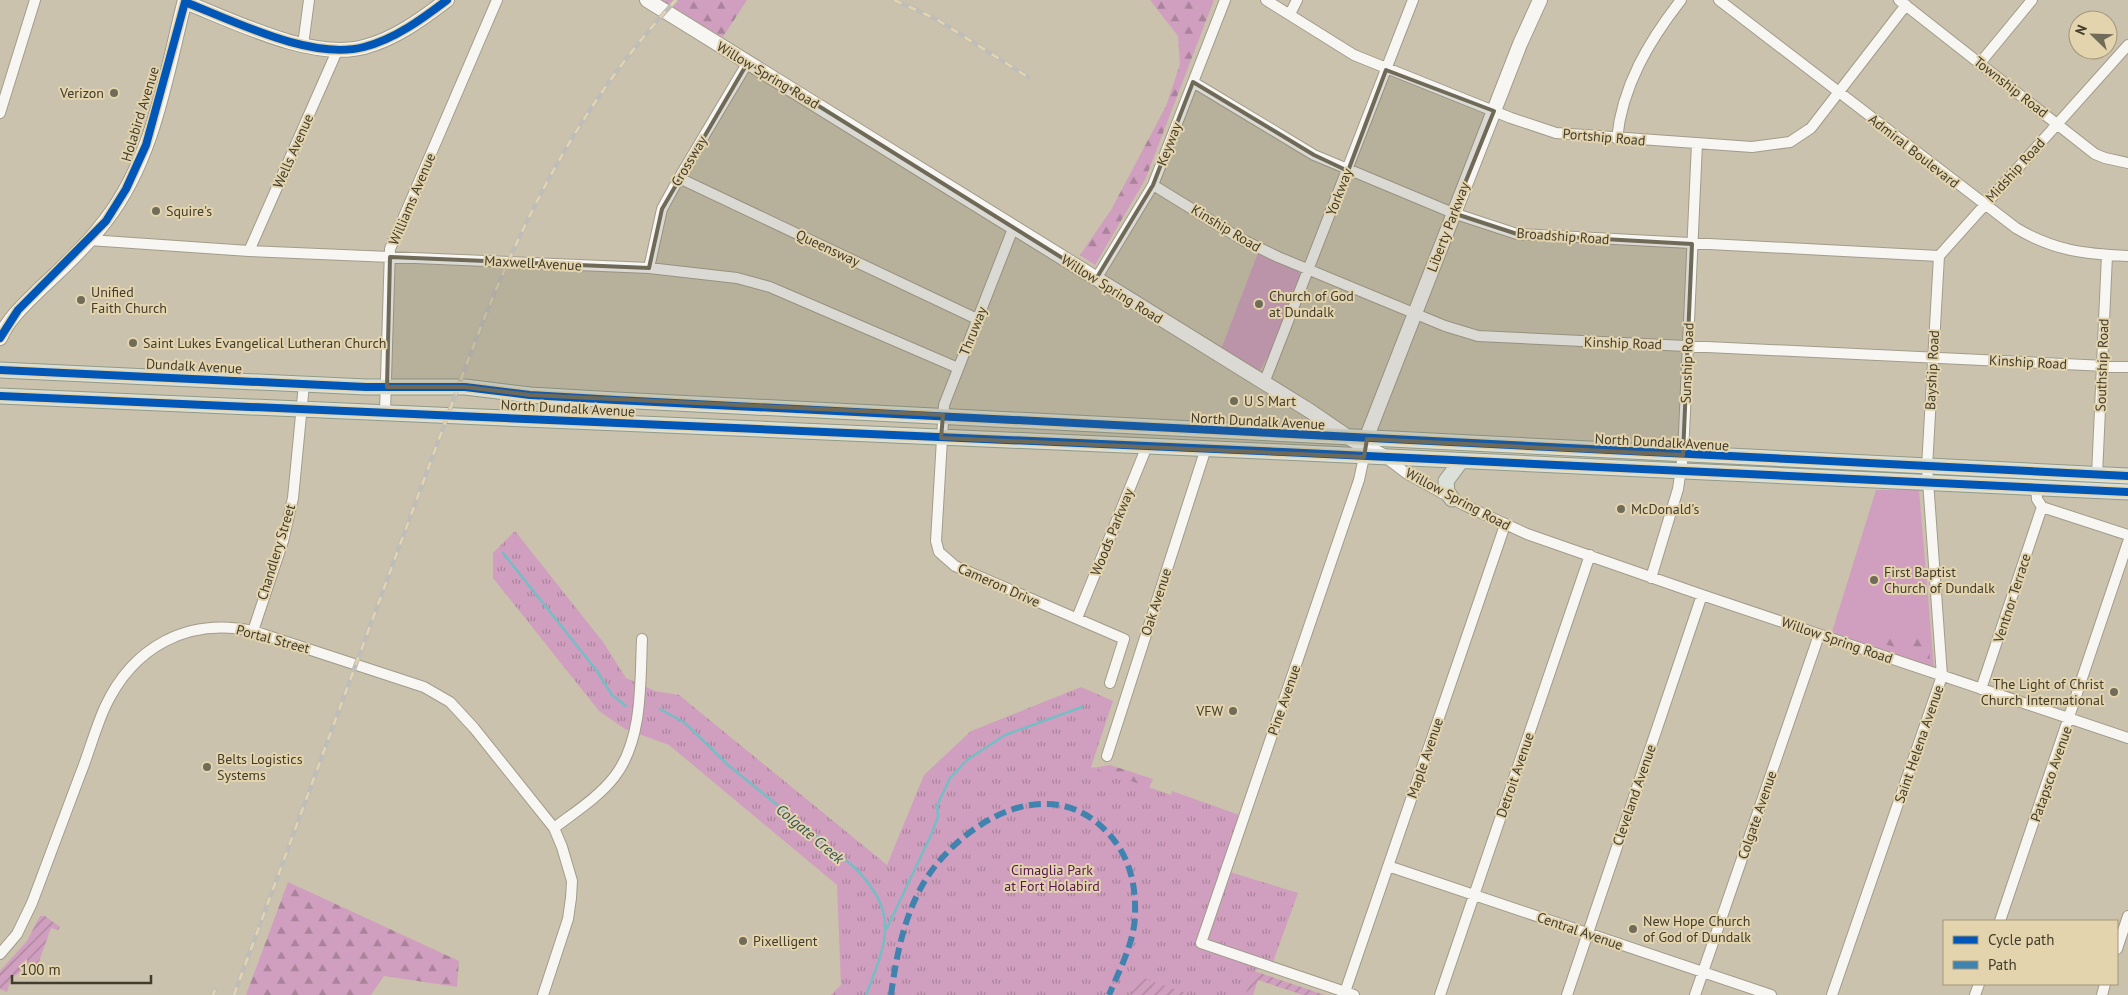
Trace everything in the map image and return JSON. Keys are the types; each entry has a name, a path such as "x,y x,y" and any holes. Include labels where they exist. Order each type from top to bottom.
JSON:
{"main road":[{"name":"Dundalk Avenue","path":"0,370 387,387"},
{"name":"North Dundalk Avenue","path":"387,387 465,387 530,395 943,415 1350,439 1385,457 2128,492"},
{"path":"0,396 385,412"},
{"name":"North Dundalk Avenue","path":"385,412 1147,446 1206,448 1365,447 1683,455 2128,476"},
{"path":"1452,498 1447,492 1446,481 1461,461"}],"street":[{"path":"0,113 35,0"},
{"path":"303,45 309,0"},
{"path":"183,1 303,45 337,51 363,48 392,37 447,0"},
{"name":"Williams Avenue","path":"385,412 390,249 497,0"},
{"name":"Willow Spring Road","path":"647,0 1014,226 1350,439"},
{"name":"Keyway","path":"1096,279 1153,184 1225,0"},
{"name":"Portship Road","path":"1266,0 1354,55 1386,70 1556,133 1617,139 1752,147 1790,142 1811,128 1903,3"},
{"path":"1290,14 1297,0"},
{"name":"Yorkway","path":"1264,383 1413,0"},
{"name":"Liberty Parkway","path":"1365,447 1453,213 1540,0"},
{"path":"1617,139 1618,123 1635,72 1656,33 1681,0"},
{"name":"Admiral Boulevard","path":"1719,0 1983,205 2016,228 2045,243 2080,254 2128,256"},
{"path":"1980,63 2032,0"},
{"name":"Holabird Avenue","path":"0,338 18,310 89,240 118,203 139,164 151,130 183,1"},
{"name":"Township Road","path":"1903,3 2095,154 2128,163"},
{"name":"Midship Road","path":"1939,256 1983,205 2127,49"},
{"name":"Wells Avenue","path":"249,251 337,51"},
{"name":"Crossway","path":"649,268 657,225 679,178 748,62"},
{"name":"Broadship Road","path":"1192,82 1314,155 1348,171 1453,213 1517,234 1939,256"},
{"name":"Sunship Road","path":"1651,578 1668,525 1681,472 1683,455 1697,143"},
{"name":"Queensway","path":"679,178 977,319"},
{"name":"Kinship Road","path":"1153,184 1241,239 1309,270 1464,333 1488,337 2128,367"},
{"name":"Thruway","path":"941,438 944,405 1014,226"},
{"name":"Maxwell Avenue","path":"89,240 249,251 649,268 703,273 757,282 958,368"},
{"name":"Southship Road","path":"2097,475 2107,255"},
{"name":"Bayship Road","path":"1928,484 1927,467 1939,256"},
{"path":"0,324 18,310"},
{"name":"Chandlery Street","path":"253,631 283,541 293,498 304,384"},
{"name":"Cameron Drive","path":"941,438 935,534 939,552 955,566 1124,639 1110,683"},
{"name":"Woods Parkway","path":"1077,618 1147,446"},
{"name":"Pine Avenue","path":"1350,993 1201,943 1359,480 1365,447"},
{"name":"Oak Avenue","path":"1107,756 1206,448"},
{"name":"Willow Spring Road","path":"1385,457 1406,473 1505,525 1651,578 2128,738"},
{"name":"Saint Helena Avenue","path":"1832,995 1942,676 1928,484"},
{"path":"2036,487 2037,499 2042,507 2128,535"},
{"name":"Ventnor Terrace","path":"1981,689 2042,507"},
{"name":"Maple Avenue","path":"1350,993 1388,866 1505,525"},
{"name":"Patapsco Avenue","path":"2000,920 2128,542"},
{"name":"Detroit Avenue","path":"1440,995 1590,555"},
{"name":"Cleveland Avenue","path":"1567,995 1702,595"},
{"name":"Portal Street","path":"0,954 17,934 32,903 104,709 124,676 143,654 176,635 210,627 237,627 365,666 424,687 441,696 455,707 474,728 554,828 568,860 572,881 568,919 543,995"},
{"name":"Colgate Avenue","path":"1696,995 1819,635"},
{"path":"554,828 601,791 616,775 625,759 636,725 642,639"},
{"name":"Central Avenue","path":"1388,866 1771,995"},
{"path":"2118,946 2128,916"}],"highlighted area":[{"path":"748,62 1096,279 1153,185 1193,82 1314,155 1348,171 1386,70 1494,111 1453,213 1517,234 1692,244 1683,455 1367,439 1364,457 941,438 943,415 530,395 465,387 387,387 390,257 649,268 662,209"}],"green space":[{"path":"657,0 747,0 723,37"},
{"path":"1150,0 1214,0 1145,180 1095,265 1080,255 1111,210 1166,106 1180,64 1178,36"},
{"path":"1258,253 1296,269 1301,275 1274,346 1259,372 1220,352"},
{"path":"1876,490 1919,490 1934,668 1831,635"},
{"name":"Cimaglia Park at Fort Holabird","path":"515,531 603,642 626,678 655,691 679,695 887,865 924,775 971,731 1081,687 1113,701 1091,767 1171,795 1172,791 1248,818 1230,872 1298,893 1273,962 1254,971 1245,995 831,995 841,985 837,885 669,745 625,729 599,711 493,578 493,553"},
{"path":"1890,636 1929,638 1930,660 1885,644"},
{"path":"1110,765 1153,779 1132,826 1081,770"},
{"path":"288,882 459,961 457,987 384,976 371,995 246,995"},
{"path":"40,916 45,916 60,927 58,930 51,928 36,970 23,965 21,972 11,978 7,992 0,989 0,971 27,941"},
{"path":"1254,971 1325,995 1303,995 1258,980 1253,995 1245,995"},
{"path":"1138,977 1184,992 1183,995 1131,995"}],"waterway":[{"name":"Colgate Creek","path":"503,553 597,671 612,695 626,706"},
{"path":"887,928 931,835 938,817 937,806 950,778 967,760 1005,735 1082,707"},
{"name":"Colgate Creek","path":"660,709 685,723 728,765 854,867 869,883 884,913 885,928 884,943 866,995"}],"railway":[{"path":"234,995 467,363 507,265 553,171 580,126 609,83 676,0"},
{"path":"894,0 936,19 1028,77"},
{"path":"213,995 215,990"}],"marked path":[{"path":"891,995 896,961 905,927 918,894 936,865 953,846 973,830 995,817 1018,808 1041,804 1065,806 1087,816 1116,842 1130,872 1135,904 1134,926 1125,957 1109,995"}],"cycle path":[{"path":"0,338 18,310 106,221 126,189 146,145 185,2 273,37 321,49 343,50 364,47 387,39 418,21 447,0"},
{"path":"0,370 366,387 465,387 530,395 616,400 2128,476"},
{"path":"0,396 1283,452 2128,492"}],"place":[{"name":"Verizon","path":"114,93"},
{"name":"Squire's","path":"156,211"},
{"name":"Unified Faith Church","path":"81,300"},
{"name":"Church of God at Dundalk","path":"1259,304"},
{"name":"Saint Lukes Evangelical Lutheran Church","path":"133,343"},
{"name":"U S Mart","path":"1234,401"},
{"name":"McDonald's","path":"1621,509"},
{"name":"First Baptist Church of Dundalk","path":"1874,580"},
{"name":"The Light of Christ Church International","path":"2114,692"},
{"name":"VFW","path":"1233,711"},
{"name":"Belts Logistics Systems","path":"207,767"},
{"name":"New Hope Church of God of Dundalk","path":"1633,929"},
{"name":"Pixelligent","path":"743,941"}]}
